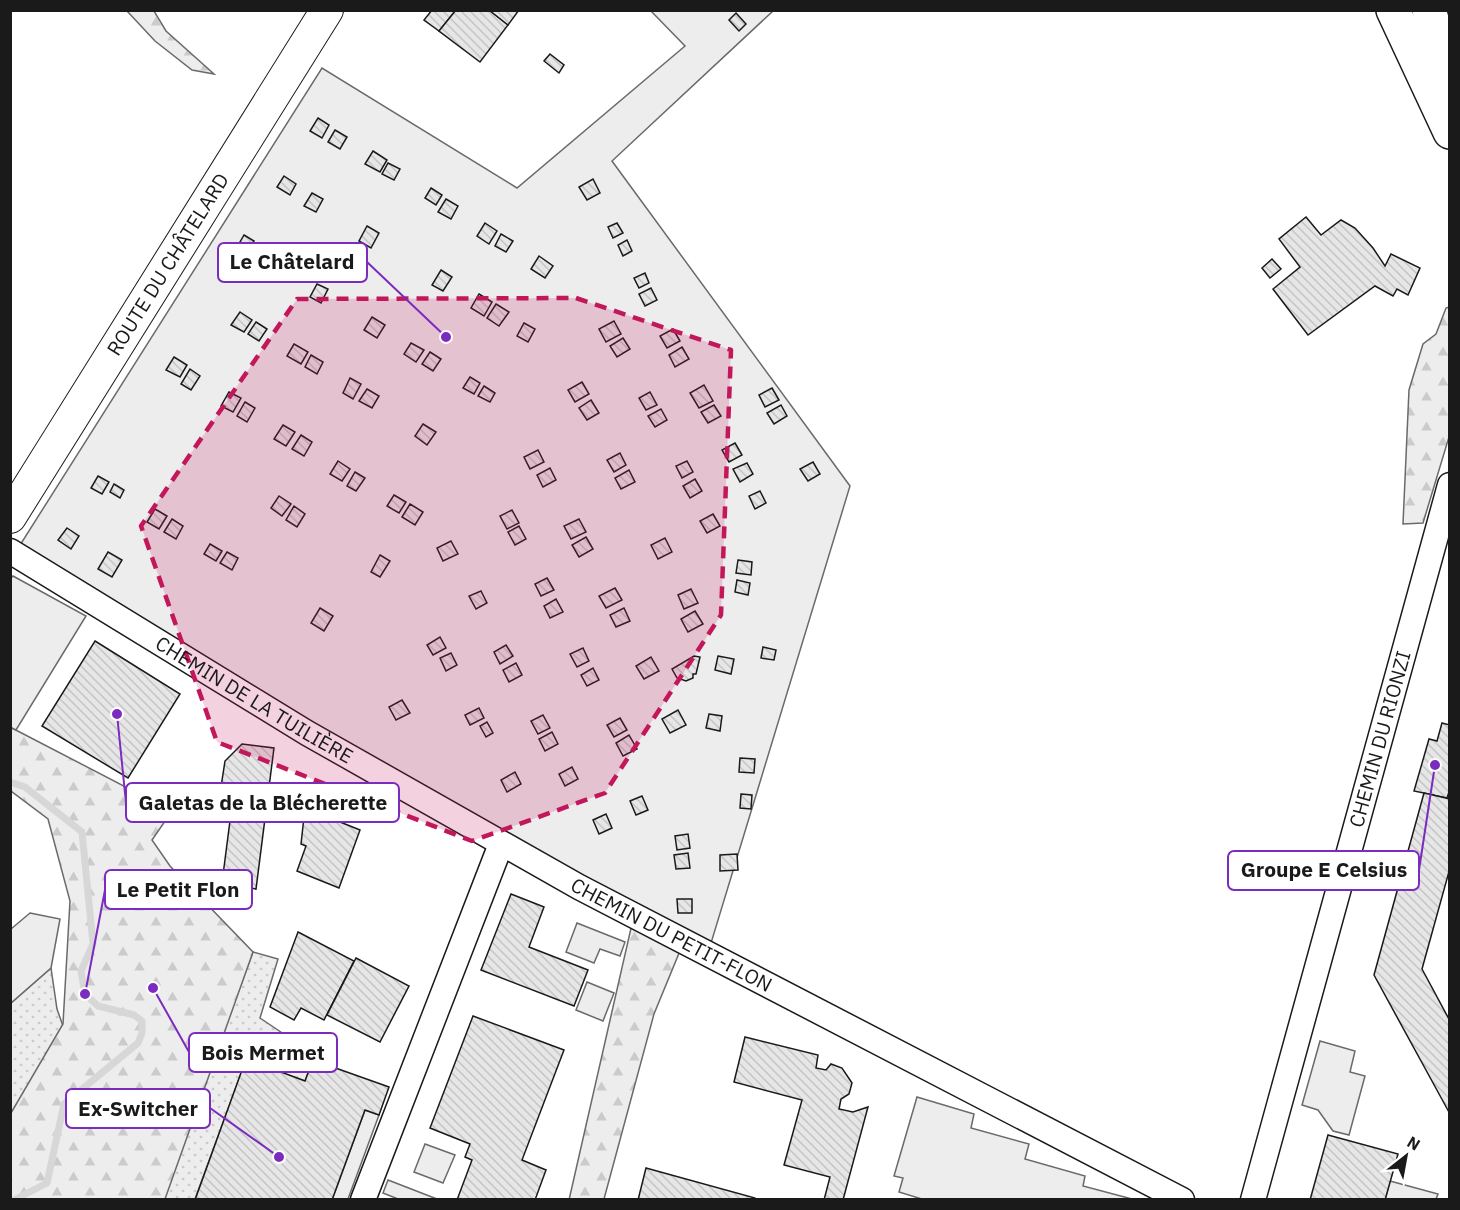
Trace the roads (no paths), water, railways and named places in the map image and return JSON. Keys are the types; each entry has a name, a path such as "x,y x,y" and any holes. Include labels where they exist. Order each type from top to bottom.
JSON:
{"highway":[{"path":"1393,10 1449,132"},
{"path":"1429,10 1449,77"}],"main road":[{"name":"ROUTE DU CHÂTELARD","path":"10,517 327,10"}],"street":[{"name":"CHEMIN DU RIONZI","path":"1253,1200 1449,485"},
{"name":"CHEMIN DE LA TUILIÈRE","path":"10,551 307,733 501,844"},
{"path":"363,1200 501,844"},
{"name":"CHEMIN DU PETIT-FLON","path":"501,844 579,887 1182,1200"}],"waterway":[{"path":"10,782 25,787 82,832 93,944 81,971 85,994 98,1006 134,1015 142,1021 142,1033 138,1043 64,1104 47,1183 14,1200"}],"place":[{"name":"Le Châtelard","path":"446,337"},
{"name":"Galetas de la Blécherette","path":"117,714"},
{"name":"Groupe E Celsius","path":"1435,765"},
{"name":"Bois Mermet","path":"153,988"},
{"name":"Le Petit Flon","path":"85,994"},
{"name":"Ex-Switcher","path":"279,1157"}]}
